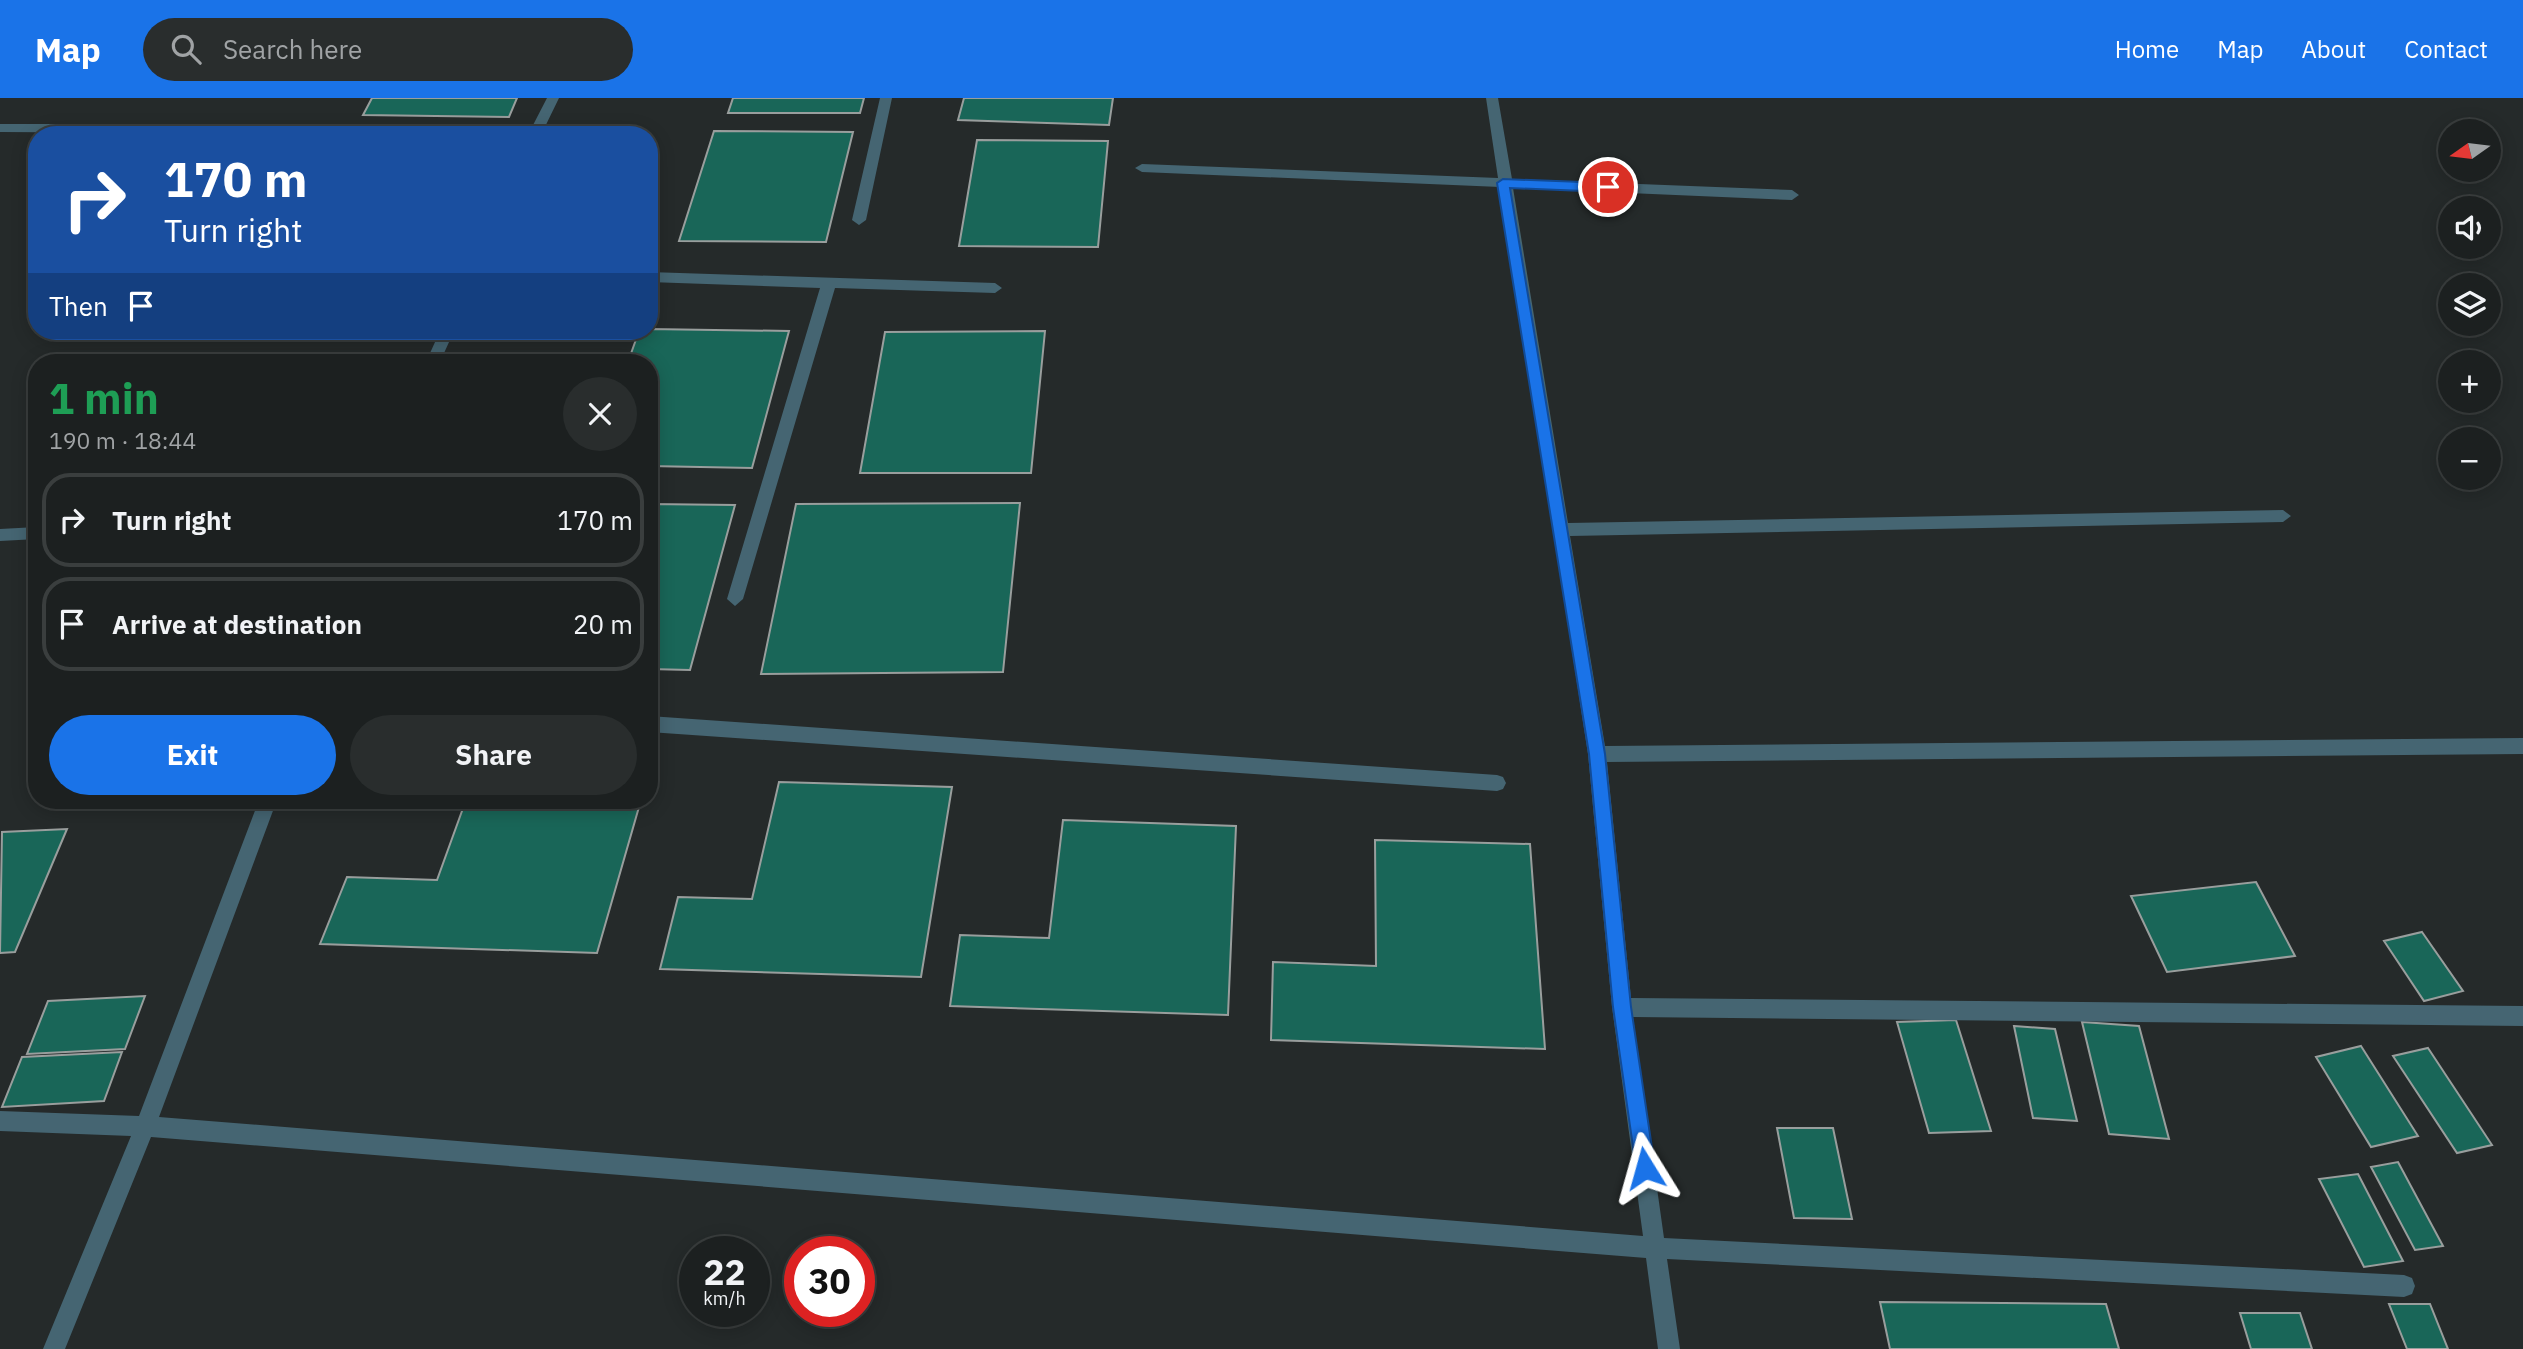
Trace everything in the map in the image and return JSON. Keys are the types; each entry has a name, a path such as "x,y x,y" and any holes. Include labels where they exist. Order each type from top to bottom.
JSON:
{"street":[{"path":"538,126 553,98"},
{"path":"859,220 886,98"},
{"path":"1492,98 1503,183 1597,754 1622,1007 1669,1349"},
{"path":"0,128 28,128"},
{"path":"1142,168 1792,195"},
{"path":"658,277 995,288"},
{"path":"735,599 829,283"},
{"path":"1561,530 2283,516"},
{"path":"0,535 28,533"},
{"path":"658,725 1497,783"},
{"path":"1597,754 2523,746"},
{"path":"54,1349 145,1126 265,809"},
{"path":"1622,1007 2523,1016"},
{"path":"0,1121 145,1126 1657,1248 2403,1286"}],"building":[{"path":"372,98 517,98 509,117 363,115"},
{"path":"733,98 864,98 860,113 728,113"},
{"path":"964,98 1113,98 1109,125 958,120"},
{"path":"714,131 853,132 826,242 679,241"},
{"path":"977,140 1108,141 1098,247 959,246"},
{"path":"658,329 789,331 752,468 658,466 658,354 631,354 636,340 658,340"},
{"path":"1045,331 1031,473 860,473 885,332"},
{"path":"1020,503 1003,672 761,674 796,504"},
{"path":"658,504 735,505 690,670 658,669"},
{"path":"779,782 952,787 921,977 660,969 678,897 752,899"},
{"path":"463,809 638,809 597,953 320,944 347,877 437,880"},
{"path":"1063,820 1236,826 1228,1015 950,1006 960,935 1049,938"},
{"path":"67,829 15,952 0,953 2,832"},
{"path":"1375,840 1530,844 1545,1049 1271,1040 1273,962 1376,966"},
{"path":"2256,882 2295,956 2167,972 2131,896"},
{"path":"2422,932 2463,991 2424,1001 2384,941"},
{"path":"145,996 125,1049 27,1054 48,1001"},
{"path":"1956,1020 1991,1131 1929,1133 1897,1022"},
{"path":"2082,1022 2139,1026 2169,1139 2109,1134"},
{"path":"2014,1026 2055,1029 2077,1121 2033,1118"},
{"path":"2361,1046 2418,1136 2371,1147 2316,1057"},
{"path":"2428,1048 2492,1145 2457,1153 2393,1056"},
{"path":"122,1052 104,1101 2,1107 22,1057"},
{"path":"1777,1128 1833,1128 1852,1219 1794,1218"},
{"path":"2398,1162 2443,1246 2415,1250 2371,1167"},
{"path":"2358,1174 2403,1261 2364,1267 2319,1179"},
{"path":"1880,1302 2106,1304 2119,1349 1890,1349"},
{"path":"2389,1304 2430,1304 2448,1349 2407,1349"},
{"path":"2240,1313 2300,1313 2312,1349 2251,1349"}],"route":[{"path":"1608,187 1503,183 1597,754 1622,1007 1645,1168"}]}
